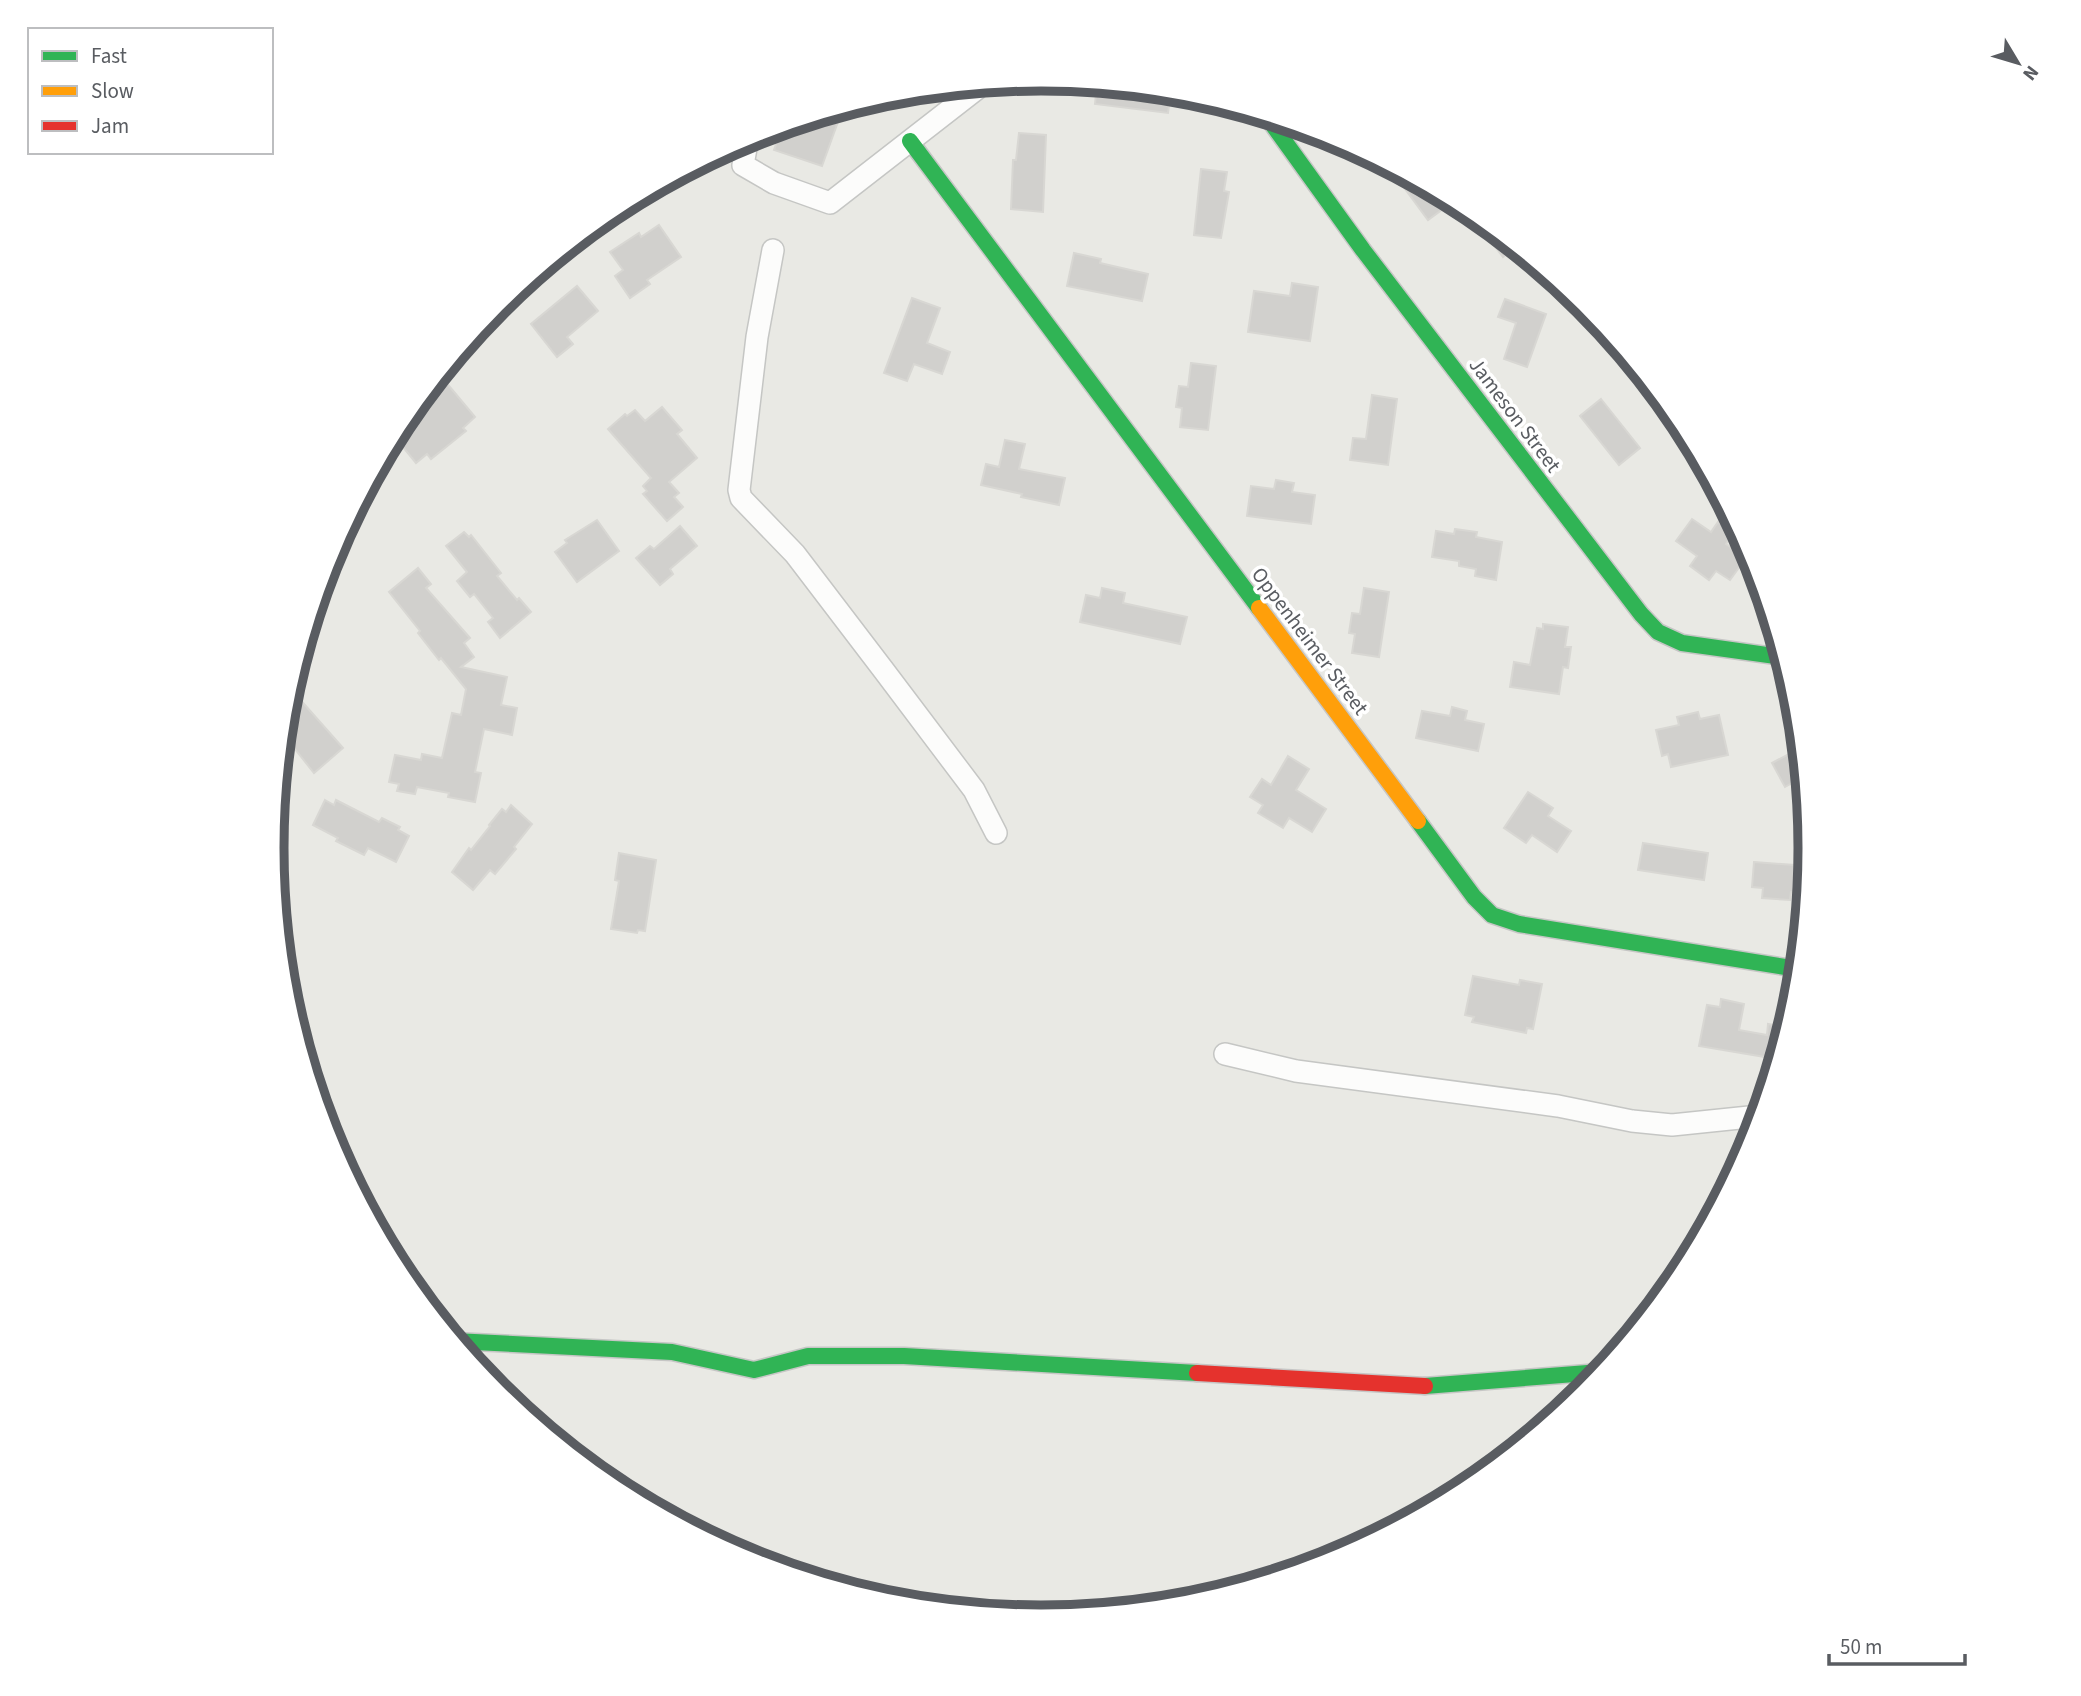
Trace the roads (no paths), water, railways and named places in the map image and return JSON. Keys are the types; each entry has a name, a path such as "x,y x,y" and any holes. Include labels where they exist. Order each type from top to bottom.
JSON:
{"street":[{"path":"745,151 743,166 774,183 830,203 970,95"},
{"name":"Jameson Street","path":"1276,129 1363,250 1641,614 1658,632 1682,643 1773,655"},
{"name":"Oppenheimer Street","path":"910,141 1474,897 1492,915 1519,924 1788,967"},
{"path":"773,250 757,337 739,490 741,498 794,554 942,747 974,790 996,833"},
{"path":"1225,1054 1296,1071 1558,1106 1632,1121 1672,1125 1748,1117"},
{"path":"467,1342 672,1352 754,1370 808,1356 904,1356 1436,1387 1584,1374"}]}
